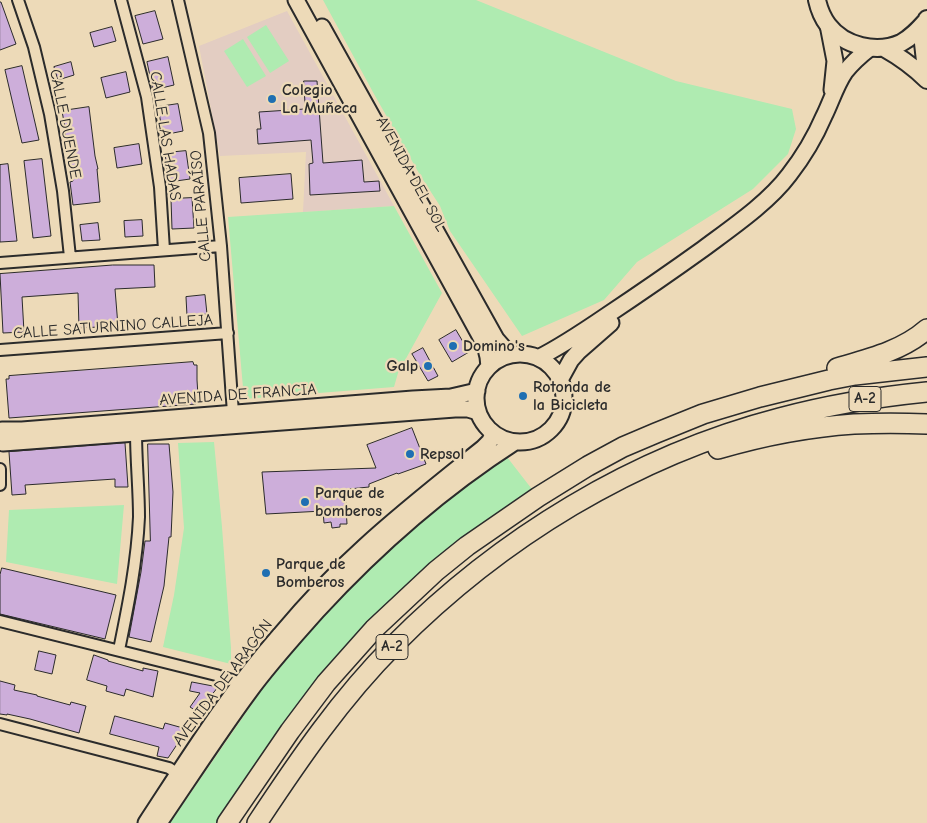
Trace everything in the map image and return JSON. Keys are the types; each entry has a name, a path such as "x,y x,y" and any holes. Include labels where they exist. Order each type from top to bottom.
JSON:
{"highway":[{"path":"760,397 805,377 889,352 927,329"},
{"name":"A-2","path":"227,823 326,682 374,629 436,571 467,546 538,497 623,447 703,414 760,397 830,380 856,375 927,367"},
{"name":"A-2","path":"257,823 329,721 393,646 452,591 511,545 592,494 645,467 744,428 833,405 927,392"},
{"path":"592,494 708,452 781,434 853,424 927,424"}],"main road":[{"name":"AVENIDA DEL SOL","path":"296,0 485,345 489,367"},
{"name":"AVENIDA DEL SOL","path":"308,0 496,339 510,355"},
{"path":"817,0 820,13 839,36 854,44 877,48 900,57 927,80"},
{"path":"560,380 571,360 579,351 660,281 760,204 784,182 799,163 813,139 845,72 856,60 877,48 901,42 916,33 927,19"},
{"path":"927,19 923,43 927,80"},
{"path":"828,25 835,62 832,97"},
{"path":"538,358 555,350 660,281"},
{"path":"510,355 529,355 538,358 552,368 560,380 564,395 562,410 556,424 544,435 530,441 515,442 493,433 484,424 478,412 476,402 479,382 489,367 510,355"},
{"name":"AVENIDA DE FRANCIA","path":"1,438 22,430 451,397 477,391"},
{"name":"AVENIDA DE FRANCIA","path":"1,438 136,432 455,409 478,412"},
{"name":"AVENIDA DE ARAGÓN","path":"146,823 209,727 240,684 279,636 363,547 483,448 490,441 493,433"},
{"name":"AVENIDA DE ARAGÓN","path":"159,823 249,691 288,643 336,591 407,523 453,486 515,442"}],"street":[{"name":"CALLE DUENDE","path":"18,0 34,47 50,114 63,191 70,257"},
{"name":"CALLE LAS HADAS","path":"121,0 147,97 160,187 164,250"},
{"name":"CALLE PARAÍSO","path":"178,0 210,133 221,246 233,413"},
{"path":"0,263 221,246"},
{"name":"CALLE SATURNINO CALLEJA","path":"0,350 228,333"},
{"path":"119,650 132,587 137,538 136,432"},
{"path":"0,469 0,485"},
{"path":"0,621 224,677 240,684"},
{"path":"0,724 169,768 178,774"}],"shaded area":[{"name":"Colegio La Muñeca","path":"287,11 394,206 303,212 306,152 220,156 199,46"}],"green space":[{"path":"323,0 476,0 676,81 792,109 796,129 788,154 753,189 637,262 604,300 522,336 450,231 440,206 420,175"},
{"path":"266,25 289,61 270,73 247,37"},
{"path":"243,39 266,76 247,87 224,51"},
{"path":"394,206 442,293 398,373 394,387 244,399 228,217"},
{"path":"214,442 231,664 163,647 174,595 184,528 178,443"},
{"path":"507,457 538,497 374,629 227,823 170,823 263,688 320,619 362,575 412,530 455,493"},
{"path":"124,505 117,584 6,562 9,510"}],"building":[{"path":"0,2 16,44 0,50"},
{"path":"155,11 163,39 143,44 135,16"},
{"path":"112,27 116,41 94,47 90,33"},
{"path":"168,57 174,85 153,90 147,62"},
{"path":"71,62 74,75 58,80 54,67"},
{"path":"22,66 39,140 22,143 5,70"},
{"path":"126,72 130,92 106,98 101,78"},
{"path":"304,81 317,81 323,163 362,160 364,182 379,181 380,191 310,195 309,164 313,163 311,140 258,144 257,129 261,129 259,112 305,109"},
{"path":"178,104 183,131 163,135 158,107"},
{"path":"89,107 98,169 100,202 73,205 70,182 73,181 62,111"},
{"path":"139,144 142,164 117,168 114,148"},
{"path":"186,151 190,179 169,182 165,153"},
{"path":"42,159 51,236 33,238 24,161"},
{"path":"8,164 17,241 0,242 0,165"},
{"path":"291,174 293,199 241,203 239,178"},
{"path":"192,198 194,228 172,229 171,199"},
{"path":"142,220 143,236 125,237 124,221"},
{"path":"98,223 100,240 82,241 80,225"},
{"path":"113,265 154,265 155,287 115,289 118,326 79,328 78,293 22,297 24,332 3,333 0,274"},
{"path":"205,295 207,314 187,316 186,297"},
{"path":"456,330 469,352 452,362 439,340"},
{"path":"423,348 438,376 428,381 412,354"},
{"path":"193,362 194,365 197,365 198,396 196,396 196,404 9,418 6,379 9,379 9,376"},
{"name":"Parque de bomberos","path":"412,428 426,464 369,484 369,487 349,489 349,492 345,492 347,524 340,524 340,527 332,528 331,522 324,523 323,511 266,514 262,472 376,468 367,445"},
{"path":"125,443 128,487 115,487 115,479 25,485 26,494 12,495 9,452"},
{"path":"148,444 169,444 173,492 171,537 169,537 164,586 151,642 129,637 145,541 150,541"},
{"path":"2,568 116,595 105,639 0,614 0,575"},
{"path":"39,651 56,655 52,674 35,670"},
{"path":"94,655 143,671 143,668 158,671 153,697 126,689 124,696 106,691 107,686 87,680"},
{"path":"0,681 15,685 14,690 70,705 71,702 86,706 79,733 30,719 0,714"},
{"path":"192,682 218,687 198,712 190,707 200,693 190,691"},
{"path":"115,716 163,729 165,723 183,728 180,740 168,758 157,756 159,747 110,734"}],"place":[{"name":"Colegio La Muñeca","path":"272,99"},
{"name":"Domino's","path":"453,346"},
{"name":"Galp","path":"428,366"},
{"name":"Rotonda de la Bicicleta","path":"523,396"},
{"name":"Repsol","path":"410,454"},
{"name":"Parque de bomberos","path":"305,502"},
{"name":"Parque de Bomberos","path":"266,573"}]}
